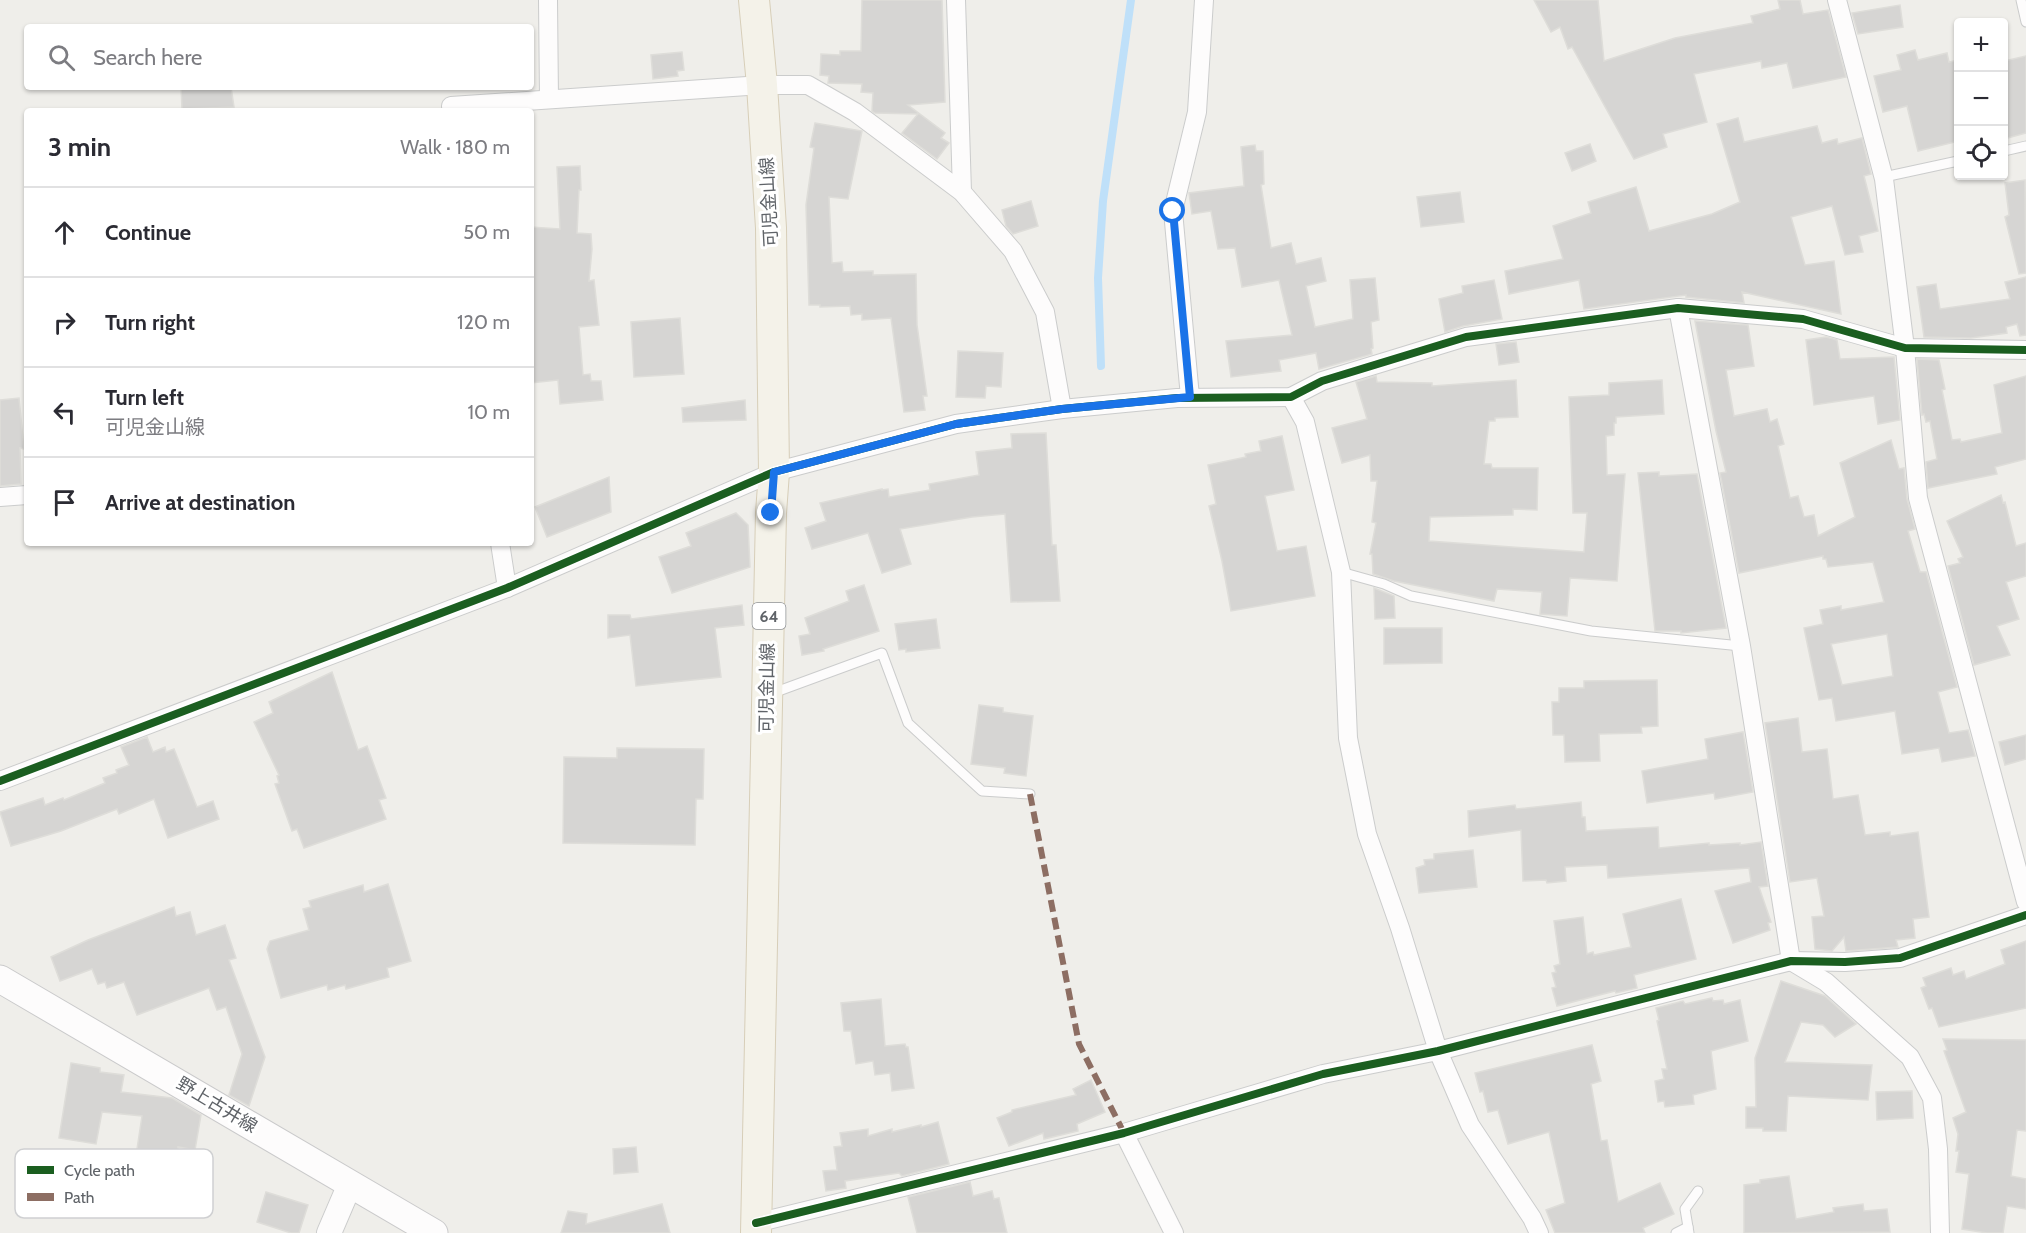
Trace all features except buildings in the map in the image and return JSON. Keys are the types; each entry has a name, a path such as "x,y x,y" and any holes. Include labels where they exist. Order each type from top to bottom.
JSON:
{"main road":[{"name":"可児金山線","path":"754,0 771,228 774,472 771,513 756,1228"},
{"name":"野上古井線","path":"0,979 434,1233"}],"street":[{"path":"548,0 549,99"},
{"path":"956,0 962,192"},
{"path":"1190,397 1173,211 1197,112 1204,0"},
{"path":"1837,0 1884,177 1905,348 1918,498 2026,902"},
{"path":"452,108 452,106 762,85 808,85 855,112 962,192 1013,251 1046,312 1062,409"},
{"path":"1678,308 1741,646 1791,961"},
{"path":"0,781 507,588 774,472 956,424 1062,409 1190,397 1291,397 1322,381 1466,337 1678,308 1803,319 1905,348 2026,350"},
{"path":"1291,397 1305,422 1341,572 1348,738 1367,834 1400,928 1438,1051 1470,1125 1532,1218 1539,1233"},
{"path":"0,497 24,495"},
{"path":"500,546 507,588"},
{"path":"756,1228 801,1213 1124,1133 1323,1074 1438,1051 1791,961 1845,962 1900,958 2026,915"},
{"path":"1791,961 1826,982 1910,1057 1932,1098 1938,1149 1940,1233"},
{"path":"1124,1133 1174,1233"},
{"path":"329,1233 350,1184"}],"lane":[{"path":"2021,0 2026,22"},
{"path":"2008,150 2026,146"},
{"path":"1884,177 1954,161"},
{"path":"1341,572 1384,584 1411,596 1591,632 1741,646"},
{"path":"767,696 882,653 908,723 982,791 1030,794"},
{"path":"1676,1233 1689,1230 1685,1209 1698,1191"}],"waterway":[{"path":"1101,366 1098,278 1103,201 1131,0"}],"marked path":[{"path":"1030,794 1079,1044 1124,1133"}],"cycle path":[{"path":"0,781 507,588 774,472 956,424 1062,409 1177,398 1291,397 1322,381 1466,337 1678,308 1803,319 1905,348 2026,350"},
{"path":"756,1223 1124,1133 1323,1074 1438,1051 1791,961 1845,962 1900,958 2026,915"}],"route":[{"path":"771,513 774,472 956,424 1062,409 1190,397 1173,211"}]}
